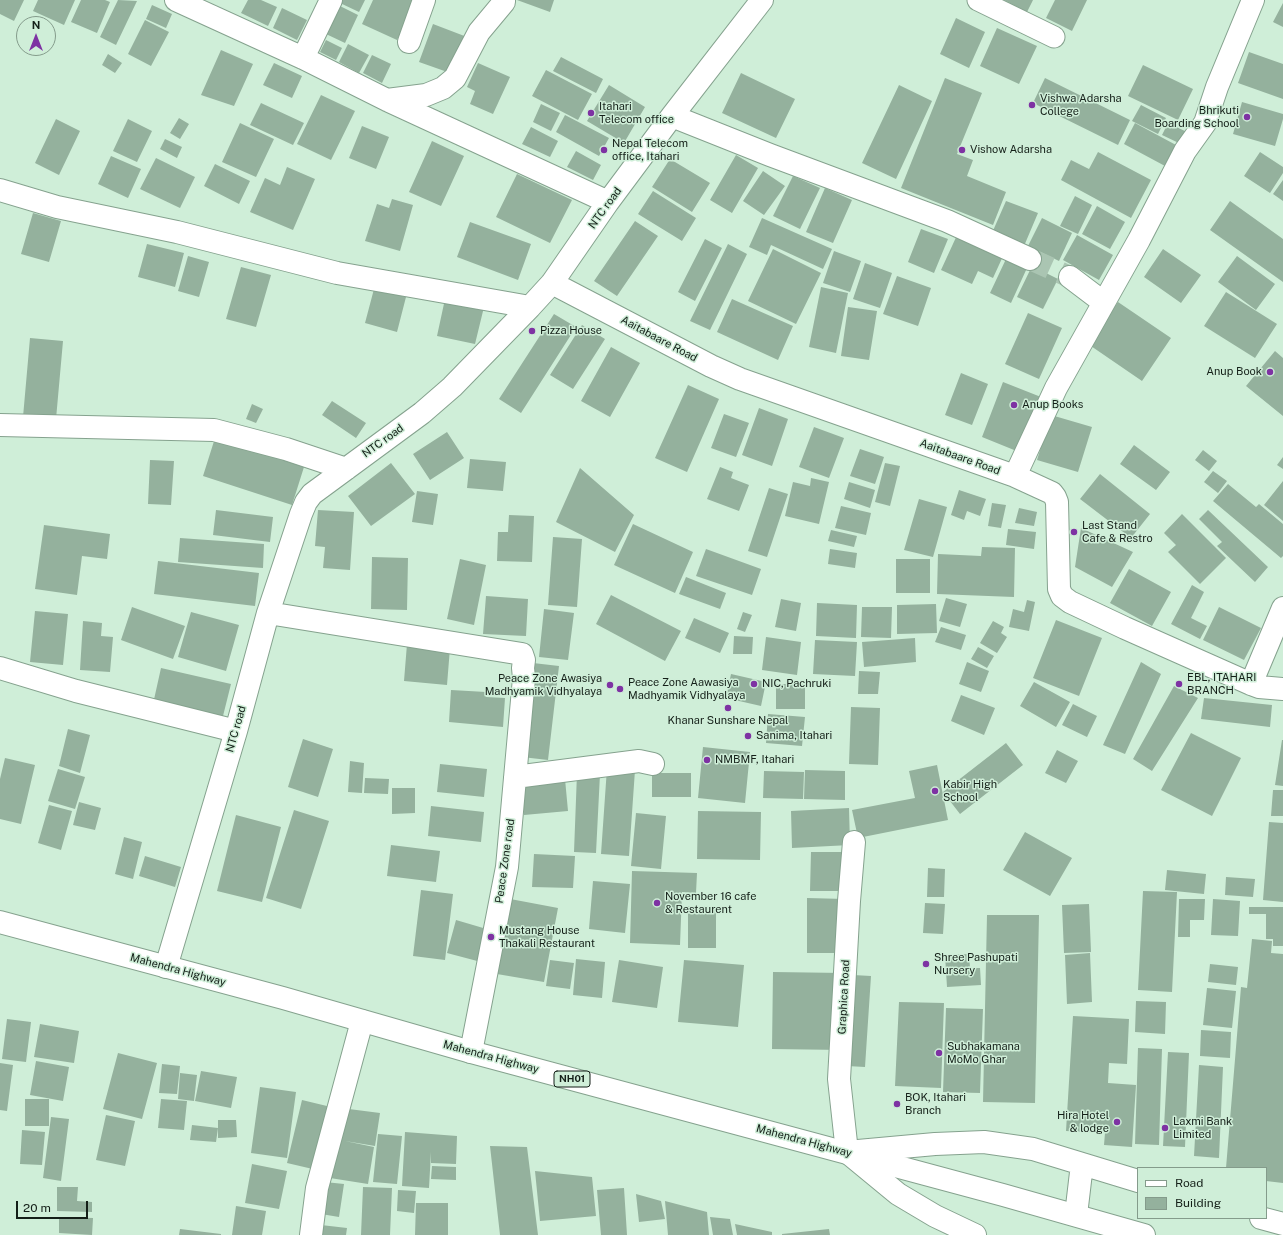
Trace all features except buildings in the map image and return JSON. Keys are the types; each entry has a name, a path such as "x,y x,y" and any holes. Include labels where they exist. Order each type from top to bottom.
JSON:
{"main road":[{"path":"176,0 303,58 387,100 608,202"},
{"path":"303,58 331,0"},
{"path":"409,42 424,0"},
{"path":"387,100 426,95 442,88 455,78 479,32 504,2 504,0"},
{"name":"NTC road","path":"166,967 236,732 268,613 306,502 312,494 422,413 457,381 552,283 608,202 672,116 762,0"},
{"path":"1015,476 1056,388 1139,240 1185,151 1205,123 1217,87 1253,0"},
{"path":"672,116 770,155 947,221 1030,259"},
{"path":"0,190 57,207 176,232 337,273 530,307"},
{"path":"1070,277 1103,302"},
{"name":"Aaitabaare Road","path":"552,283 711,366 740,379 1015,476 1052,493 1057,502 1059,589 1062,596 1070,602 1125,628 1251,684 1259,687 1283,689"},
{"path":"0,425 214,430 286,449 346,469"},
{"path":"1251,684 1283,608"},
{"name":"Peace Zone road","path":"268,613 522,654 524,660 524,678 507,867 471,1052"},
{"path":"0,668 76,691 236,732"},
{"path":"515,777 639,761 653,764"},
{"name":"Graphica Road","path":"846,1152 839,1079 849,901 854,842"},
{"name":"Mahendra Highway","path":"0,922 471,1052 846,1152 1141,1235"},
{"path":"311,1235 317,1188 362,1021"},
{"path":"846,1152 935,1144 984,1142 1033,1149 1137,1181"},
{"path":"846,1152 898,1194 935,1216 975,1235"},
{"path":"1076,1216 1082,1164"}],"street":[{"path":"978,0 1054,37"}],"tunnel":[{"path":"1030,259 1070,277"}],"place":[{"name":"Vishwa Adarsha College","path":"1032,105"},
{"name":"Itahari Telecom office","path":"591,113"},
{"name":"Bhrikuti Boarding School","path":"1247,117"},
{"name":"Nepal Telecom office, Itahari","path":"604,150"},
{"name":"Vishow Adarsha","path":"962,150"},
{"name":"Pizza House","path":"532,331"},
{"name":"Anup Book","path":"1270,372"},
{"name":"Anup Books","path":"1014,405"},
{"name":"Last Stand Cafe & Restro","path":"1074,532"},
{"name":"NIC, Pachruki","path":"754,684"},
{"name":"EBL, ITAHARI BRANCH","path":"1179,684"},
{"name":"Peace Zone Awasiya Madhyamik Vidhyalaya","path":"610,685"},
{"name":"Peace Zone Aawasiya Madhyamik Vidhyalaya","path":"620,689"},
{"name":"Khanar Sunshare Nepal","path":"728,708"},
{"name":"Sanima, Itahari","path":"748,736"},
{"name":"NMBMF, Itahari","path":"707,760"},
{"name":"Kabir High School","path":"935,791"},
{"name":"November 16 cafe & Restaurent","path":"657,903"},
{"name":"Mustang House Thakali Restaurant","path":"491,937"},
{"name":"Shree Pashupati Nursery","path":"926,964"},
{"name":"Subhakamana MoMo Ghar","path":"939,1053"},
{"name":"BOK, Itahari Branch","path":"897,1104"},
{"name":"Hira Hotel & lodge","path":"1117,1122"},
{"name":"Laxmi Bank Limited","path":"1165,1128"}]}
